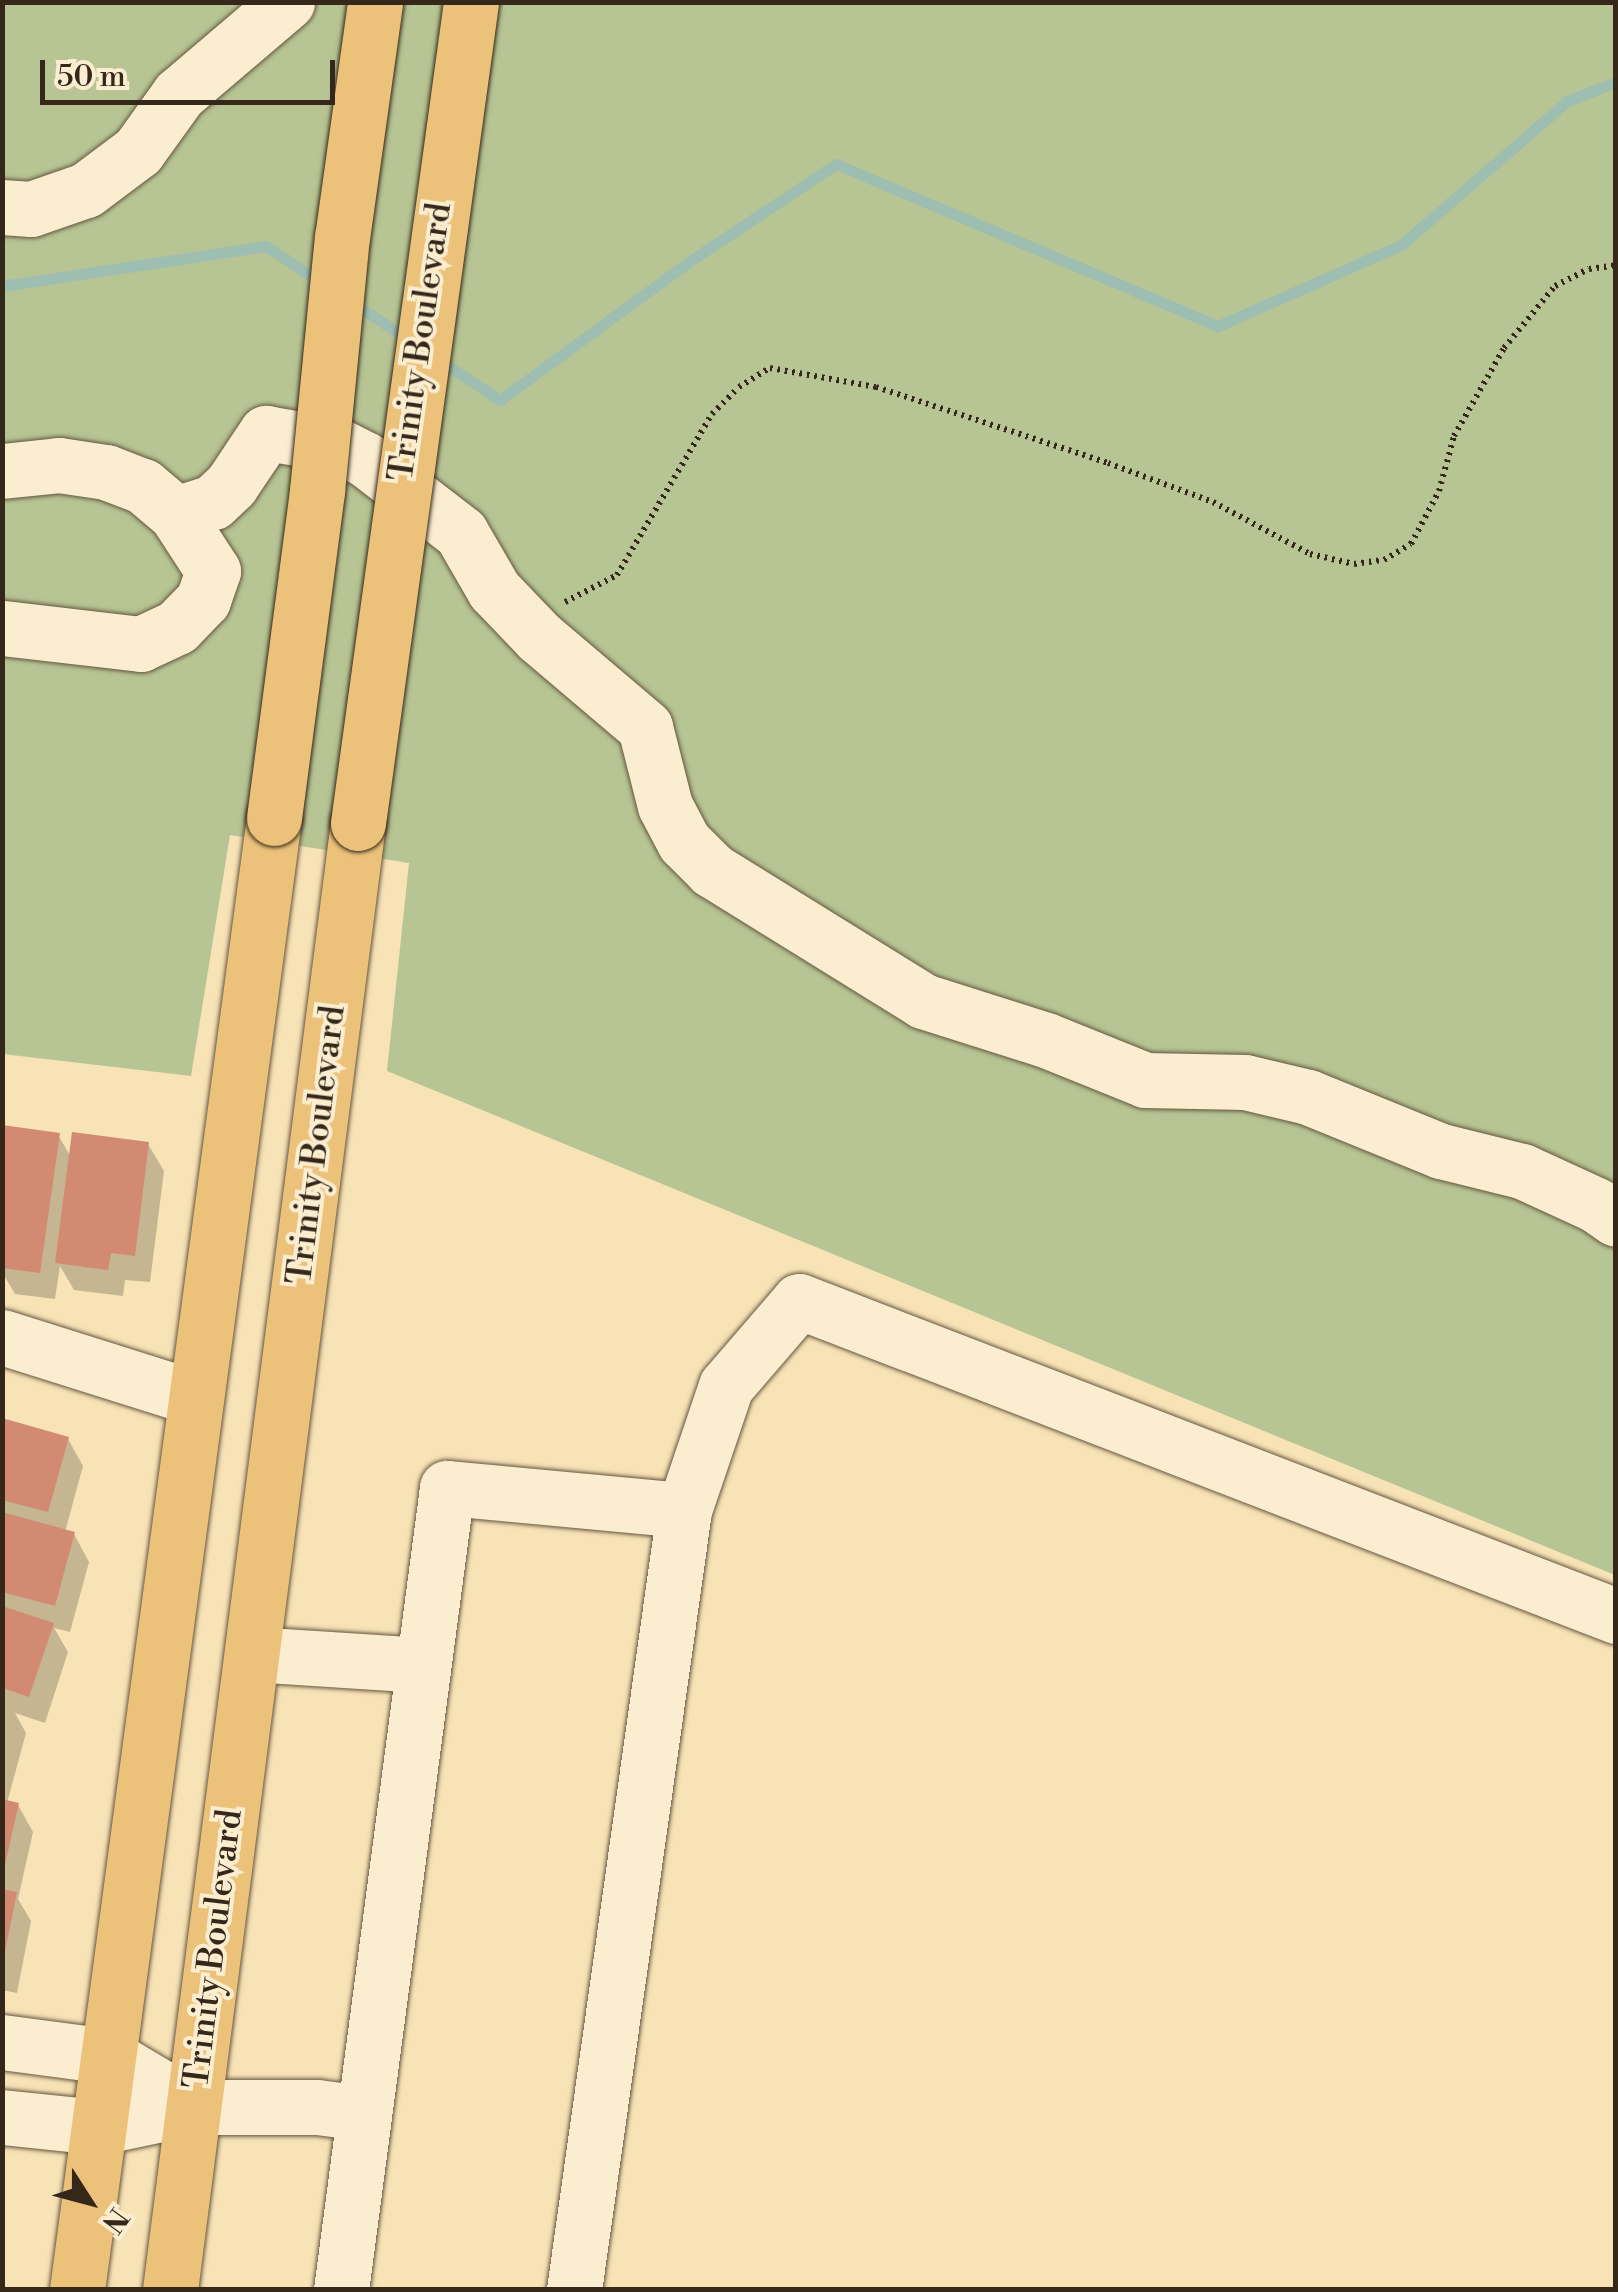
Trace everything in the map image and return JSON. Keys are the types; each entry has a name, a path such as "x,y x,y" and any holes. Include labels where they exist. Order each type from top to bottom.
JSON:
{"main road":[{"path":"77,2290 317,490 342,238 375,2"},
{"name":"Trinity Boulevard","path":"170,2290 358,822 471,2"}],"street":[{"path":"2,208 31,209 86,190 138,151 179,94 287,2"},
{"path":"176,514 213,502 231,485 266,433 337,445 365,459 461,533 494,590 645,727 665,806 684,842 712,870 923,1000 1046,1040 1145,1080 1245,1082 1308,1097 1441,1150 1522,1171 1596,1205 1616,1219"},
{"path":"2,471 58,465 106,472 143,486 176,514 213,571 203,600 178,627 141,644 2,628"},
{"path":"574,2290 684,1510 726,1386 798,1301 1616,1616"},
{"path":"2,1336 196,1398"},
{"path":"340,2290 446,1488 684,1510"},
{"path":"252,1654 423,1665"},
{"path":"2,2042 108,2056 194,2107"},
{"path":"2,2117 98,2127 194,2107 317,2107 364,2113"}],"path":[{"path":"515,612 562,604 617,575 712,414 738,387 770,368 876,387 1108,462 1213,502 1310,554 1354,564 1384,560 1411,544 1440,490 1454,436 1504,348 1556,286 1589,269 1616,265"}],"green space":[{"path":"3,3 1615,3 1615,1575 387,1071 409,863 230,835 191,1076 3,1054"}],"building":[{"path":"2,1125 60,1133 40,1273 2,1268"},
{"path":"72,1132 149,1142 135,1256 111,1253 108,1270 55,1263"},
{"path":"2,1418 69,1437 48,1512 2,1500"},
{"path":"2,1512 75,1532 55,1606 2,1592"},
{"path":"2,1606 54,1623 29,1697 2,1688"},
{"path":"2,1799 19,1803 4,1869 2,1869"},
{"path":"2,1889 17,1892 4,1956 2,1956"}],"waterway":[{"path":"439,360 500,400 693,259 836,164 1218,326 1401,245 1567,101 1616,82"},
{"path":"2,286 266,246 323,284"},
{"path":"351,302 411,341"}]}
